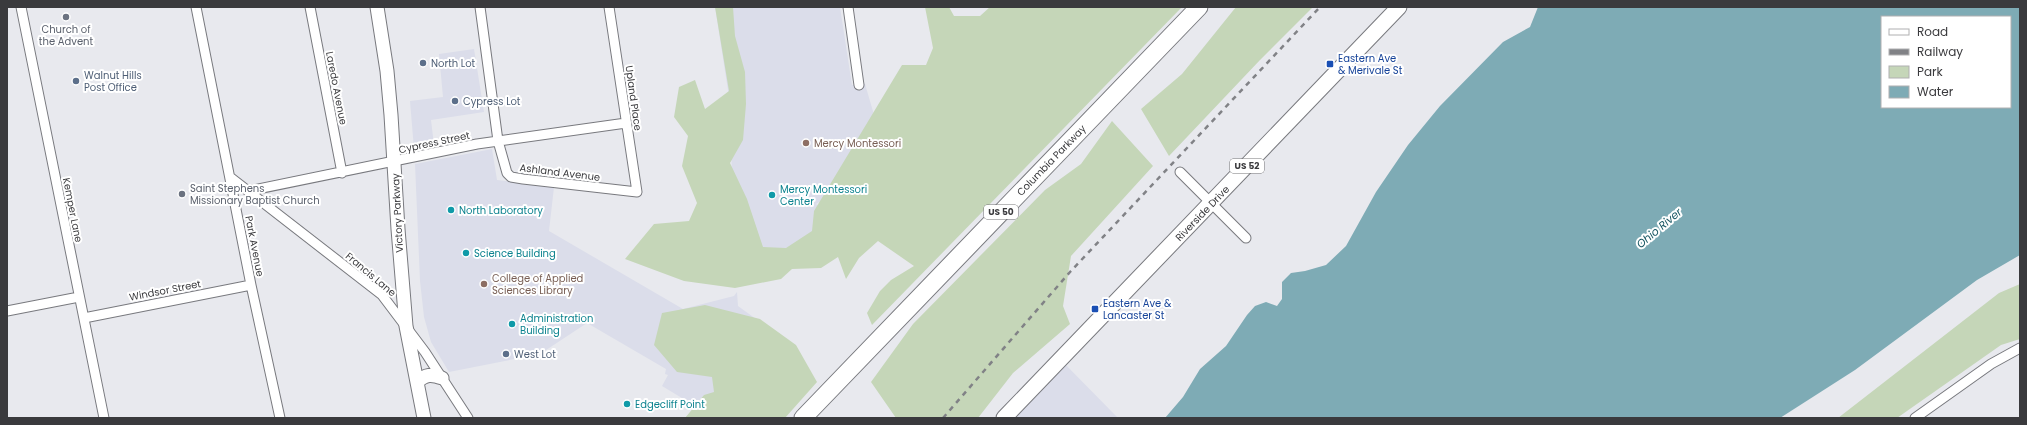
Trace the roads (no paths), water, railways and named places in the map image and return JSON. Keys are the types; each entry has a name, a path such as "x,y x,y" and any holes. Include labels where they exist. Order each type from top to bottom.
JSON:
{"highway":[{"name":"Columbia Parkway","path":"803,418 1200,7"}],"main road":[{"name":"Riverside Drive","path":"1004,418 1399,7"}],"street":[{"name":"Kemper Lane","path":"21,7 104,418"},
{"name":"Park Avenue","path":"196,7 251,285 280,418"},
{"name":"Laredo Avenue","path":"310,7 342,173"},
{"name":"Victory Parkway","path":"377,7 387,71 406,326 424,418"},
{"name":"Ashland Avenue","path":"480,7 498,141 505,168 511,177 637,192"},
{"name":"Upland Place","path":"609,7 637,192"},
{"path":"848,7 859,85"},
{"name":"Cypress Street","path":"248,191 498,141 626,123"},
{"path":"1180,172 1246,238"},
{"name":"Francis Lane","path":"230,177 382,296 406,326 468,418"},
{"name":"Windsor Street","path":"84,318 251,285"},
{"path":"7,311 79,297"},
{"path":"1915,418 1991,364 2020,348"},
{"path":"417,382 423,376 430,374 442,378"}],"water":[{"name":"Ohio River","path":"1538,7 2020,7 2020,255 1977,280 1855,370 1780,418 1165,418 1183,397 1200,369 1226,346 1255,306 1266,302 1277,306 1282,299 1282,282 1291,273 1326,265 1346,246 1376,192 1408,145 1440,106 1503,42 1530,27"}],"railway":[{"path":"943,418 1070,272 1320,7"}],"place":[{"name":"Church of the Advent","path":"66,17"},
{"name":"North Lot","path":"423,63"},
{"name":"Eastern Ave & Merivale St","path":"1330,64"},
{"name":"Walnut Hills Post Office","path":"76,81"},
{"name":"Cypress Lot","path":"455,101"},
{"name":"Mercy Montessori","path":"806,143"},
{"name":"Saint Stephens Missionary Baptist Church","path":"182,194"},
{"name":"Mercy Montessori Center","path":"772,195"},
{"name":"North Laboratory","path":"451,210"},
{"name":"Science Building","path":"466,253"},
{"name":"College of Applied Sciences Library","path":"484,284"},
{"name":"Eastern Ave & Lancaster St","path":"1095,309"},
{"name":"Administration Building","path":"512,324"},
{"name":"West Lot","path":"506,354"},
{"name":"Edgecliff Point","path":"627,404"}]}
